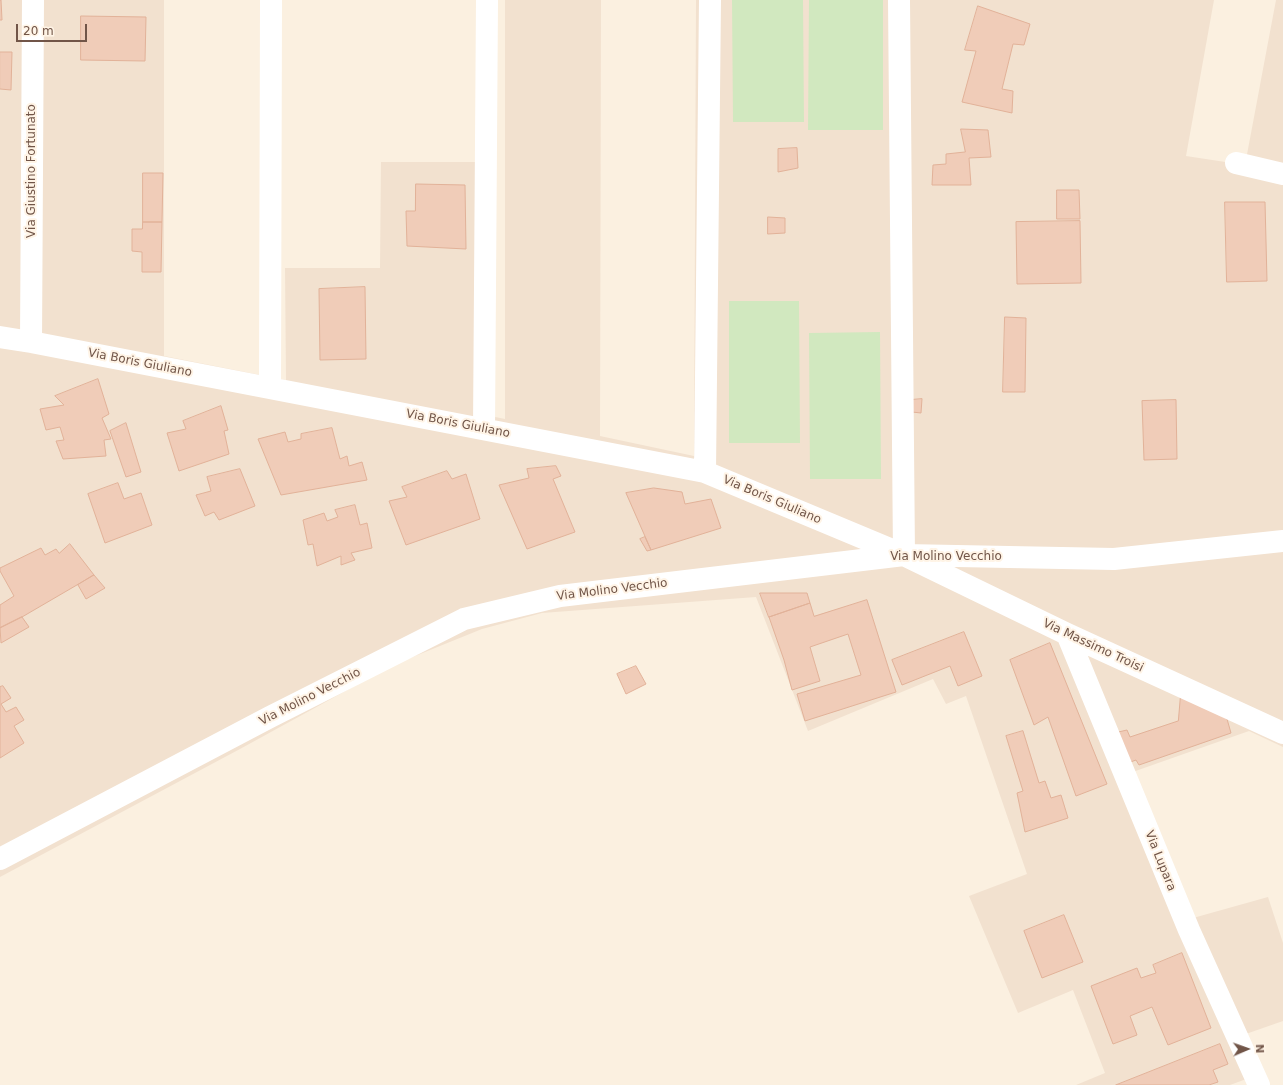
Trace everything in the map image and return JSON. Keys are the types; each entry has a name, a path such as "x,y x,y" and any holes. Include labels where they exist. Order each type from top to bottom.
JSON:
{"street":[{"name":"Via Giustino Fortunato","path":"32,342 33,0"},
{"path":"270,388 271,0"},
{"path":"484,429 487,0"},
{"path":"705,472 710,0"},
{"path":"899,0 904,555"},
{"path":"1236,163 1283,174"},
{"name":"Via Boris Giuliano","path":"0,337 705,472 904,555"},
{"name":"Via Molino Vecchio","path":"0,859 270,717 464,619 560,596 904,555 1114,559 1283,541"},
{"name":"Via Massimo Troisi","path":"904,555 1067,634 1283,733"},
{"name":"Via Lupara","path":"1067,634 1189,930 1259,1085"}],"shaded area":[{"path":"0,0 164,0 164,356 286,380 285,268 380,268 381,162 475,162 476,413 505,419 505,0 601,0 600,436 694,456 696,0 1214,0 1186,156 1245,165 1276,0 1283,0 1283,747 1249,731 1127,774 1193,918 1268,897 1283,943 1283,1021 1243,1035 1260,1074 1230,1085 1076,1085 1105,1073 1073,990 1018,1013 969,896 1027,874 966,696 946,704 933,679 808,731 756,597 542,613 482,629 393,665 240,749 0,877"}],"green space":[{"path":"732,0 803,0 804,122 733,122"},
{"path":"809,0 883,0 883,130 808,130"},
{"path":"729,301 799,301 800,443 729,443"},
{"path":"880,332 881,479 810,479 809,333"}],"building":[{"path":"1,0 2,20 0,20"},
{"path":"978,6 1030,24 1024,45 1013,44 1002,89 1013,91 1012,113 962,102 976,51 965,50"},
{"path":"81,16 146,17 145,61 81,60"},
{"path":"0,52 12,52 11,90 0,89"},
{"path":"961,129 988,130 991,157 969,158 971,185 932,185 933,165 946,164 946,154 965,152"},
{"path":"797,148 798,168 778,172 778,149"},
{"path":"143,173 163,173 162,222 143,222"},
{"path":"416,184 465,185 466,249 407,246 406,211 415,211"},
{"path":"1057,190 1079,190 1080,219 1057,219"},
{"path":"1225,202 1265,202 1267,281 1227,282"},
{"path":"768,217 785,218 785,233 768,234"},
{"path":"1080,221 1081,283 1017,284 1016,222"},
{"path":"143,222 162,222 161,272 142,272 142,252 132,251 132,229 142,229"},
{"path":"365,287 366,359 320,360 319,289"},
{"path":"1005,317 1026,318 1025,392 1003,392"},
{"path":"98,379 109,414 102,418 111,439 104,440 106,456 63,459 56,441 64,440 60,427 46,430 40,409 64,405 55,396"},
{"path":"922,399 921,413 912,412 911,400"},
{"path":"1176,400 1177,459 1144,460 1142,401"},
{"path":"221,406 228,430 224,431 229,454 179,471 167,433 186,429 183,421"},
{"path":"126,423 141,472 126,477 110,431"},
{"path":"332,428 340,459 347,456 349,466 362,462 367,480 281,495 258,439 285,432 288,442 301,439 301,434"},
{"path":"556,466 561,476 553,479 575,532 527,549 499,485 529,478 527,469"},
{"path":"240,469 255,506 219,520 214,512 205,516 196,495 211,491 207,477"},
{"path":"447,471 452,479 466,474 480,519 406,545 389,501 407,497 402,487"},
{"path":"118,483 124,499 141,493 152,525 105,543 88,494"},
{"path":"654,488 682,492 685,504 711,499 721,528 651,550 626,493"},
{"path":"355,505 360,525 367,523 372,548 351,553 355,560 341,565 341,556 317,566 313,544 308,545 303,520 324,513 327,521 338,517 335,510"},
{"path":"645,537 651,550 647,551 640,539"},
{"path":"70,544 94,575 22,617 0,628 0,605 14,596 0,571 0,568 41,548 45,555 56,549 59,553"},
{"path":"94,575 105,588 86,599 78,585"},
{"path":"760,593 807,593 810,603 769,617"},
{"path":"867,600 896,692 805,721 797,694 861,675 848,634 810,647 820,681 792,690 784,660 769,617 810,603 814,616"},
{"path":"22,617 29,627 1,643 0,628"},
{"path":"964,632 982,676 958,686 950,666 902,685 892,660"},
{"path":"1050,643 1107,784 1076,796 1048,717 1034,725 1010,660"},
{"path":"636,666 646,684 626,694 617,674"},
{"path":"3,686 11,698 1,704 6,712 16,707 24,720 14,726 24,743 0,758 0,687"},
{"path":"1181,694 1227,719 1231,733 1139,765 1136,760 1125,764 1114,733 1127,730 1130,737 1178,721"},
{"path":"1023,731 1039,783 1045,781 1051,798 1061,795 1068,818 1025,832 1017,793 1023,791 1006,736"},
{"path":"1064,915 1083,962 1042,978 1024,931"},
{"path":"1182,953 1211,1028 1168,1045 1152,1007 1130,1016 1137,1035 1113,1044 1091,986 1137,968 1141,978 1156,973 1153,965"},
{"path":"1220,1044 1228,1064 1213,1070 1218,1082 1209,1085 1116,1085"}]}
